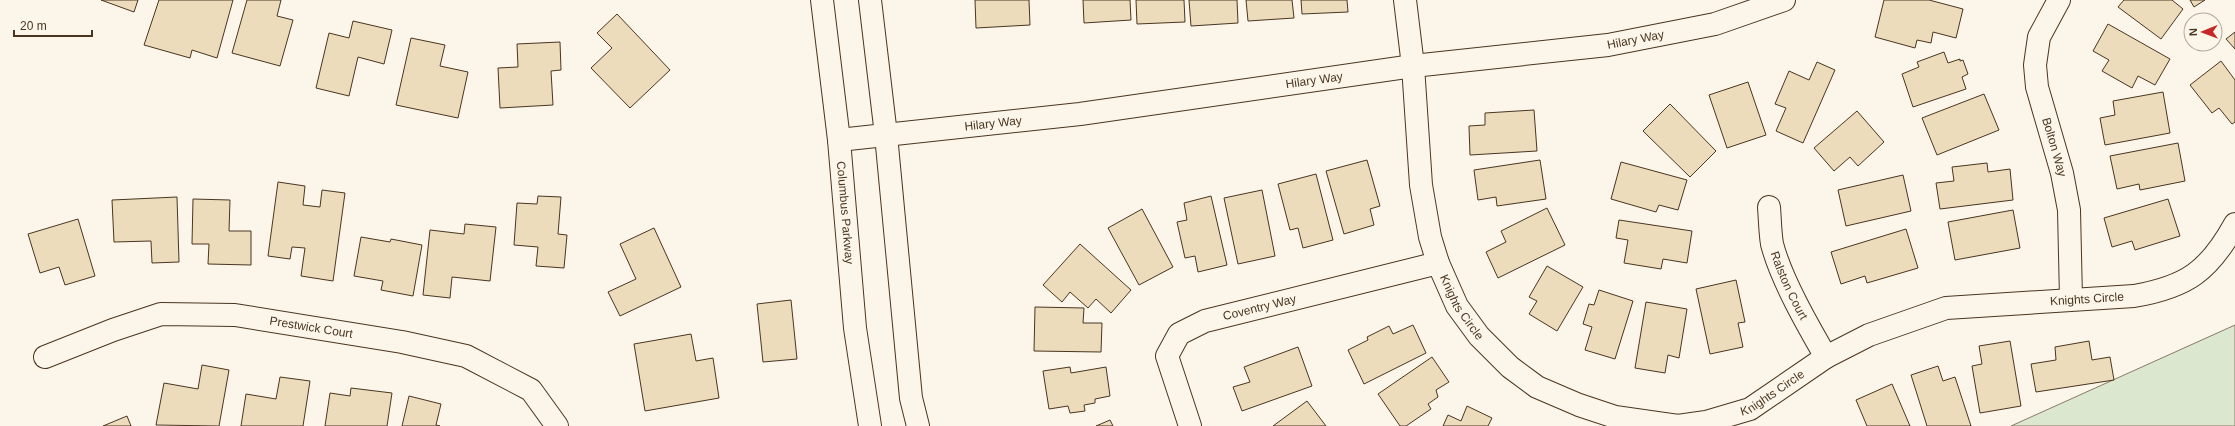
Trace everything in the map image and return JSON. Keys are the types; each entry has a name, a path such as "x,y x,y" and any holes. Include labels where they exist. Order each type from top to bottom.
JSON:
{"street":[{"name":"Columbus Parkway","path":"822,0 839,140 855,328 870,426"},
{"path":"870,0 886,135 911,398 918,426"},
{"name":"Knights Circle","path":"1405,0 1413,66 1421,185 1430,237 1438,263 1457,306 1479,336 1510,367 1537,387 1579,405 1616,417 1678,426 1706,422 1750,409 1826,358 1869,335 1946,308 2134,296 2164,291 2192,277 2221,250 2235,224"},
{"name":"Hilary Way","path":"839,140 1080,114 1413,66 1608,45 1715,24 1784,0"},
{"name":"Bolton Way","path":"2059,0 2039,37 2035,65 2037,87 2062,173 2069,210 2071,299"},
{"name":"Ralston Court","path":"1769,207 1772,244 1807,325 1826,358"},
{"name":"Coventry Way","path":"1190,426 1167,356 1179,334 1205,321 1438,263"},
{"name":"Prestwick Court","path":"45,357 113,330 161,314 235,315 402,342 466,356 531,390 557,426"}],"green space":[{"path":"2235,325 2235,426 2011,426"}],"building":[{"path":"101,0 138,0 134,12"},
{"path":"159,0 233,0 217,58 192,50 190,58 144,45"},
{"path":"247,0 281,0 277,16 293,20 280,66 232,53"},
{"path":"975,0 1029,0 1030,25 976,28"},
{"path":"1083,0 1130,0 1131,20 1084,23"},
{"path":"1136,0 1184,0 1185,22 1137,24"},
{"path":"1189,0 1237,0 1238,23 1191,26"},
{"path":"1246,0 1292,0 1294,18 1248,21"},
{"path":"1301,0 1347,0 1348,12 1302,14"},
{"path":"1884,0 1929,0 1963,9 1956,38 1933,32 1931,43 1917,40 1915,48 1875,37"},
{"path":"2124,0 2172,0 2183,9 2161,39 2118,7"},
{"path":"2190,0 2205,0 2194,7"},
{"path":"617,14 670,70 630,108 591,68 612,48 597,33"},
{"path":"353,21 392,30 384,64 358,57 349,96 316,88 329,33 349,38"},
{"path":"2108,24 2170,59 2155,85 2138,76 2132,88 2102,71 2109,60 2093,51"},
{"path":"2235,32 2235,49 2226,39"},
{"path":"411,38 445,45 440,66 468,72 458,118 396,105"},
{"path":"560,42 561,70 551,71 553,105 500,108 498,68 518,67 517,44"},
{"path":"1944,52 1948,63 1960,59 1960,61 1963,60 1968,74 1962,77 1966,89 1913,107 1902,74 1919,67 1917,62"},
{"path":"2221,61 2235,80 2235,122 2232,124 2219,108 2212,113 2190,85"},
{"path":"1817,62 1835,70 1803,143 1776,131 1786,108 1775,104 1789,71 1809,80"},
{"path":"1748,82 1766,135 1727,148 1709,95"},
{"path":"2163,92 2170,133 2105,145 2100,118 2115,115 2113,101"},
{"path":"1984,94 1999,130 1937,155 1922,118"},
{"path":"1670,104 1716,151 1690,177 1643,131"},
{"path":"1534,110 1537,151 1470,155 1469,126 1485,125 1485,113"},
{"path":"1857,111 1884,142 1858,166 1850,157 1834,171 1814,148"},
{"path":"2178,143 2185,181 2140,190 2139,184 2117,189 2110,156"},
{"path":"1367,160 1380,206 1370,209 1374,225 1344,234 1326,171"},
{"path":"1540,160 1546,199 1497,206 1496,197 1478,200 1474,170"},
{"path":"1621,162 1687,180 1678,210 1659,205 1656,212 1611,199"},
{"path":"1987,163 1988,172 2010,169 2013,200 1940,209 1936,183 1954,181 1952,167"},
{"path":"1316,174 1333,240 1303,248 1298,228 1290,230 1278,184"},
{"path":"1903,175 1911,211 1846,226 1838,190"},
{"path":"278,182 305,186 303,205 320,207 322,190 345,193 333,281 301,276 305,248 292,247 290,259 268,256"},
{"path":"1262,190 1275,256 1238,264 1224,198"},
{"path":"538,196 561,197 558,234 567,235 564,268 536,266 538,247 514,245 517,203 537,204"},
{"path":"1211,196 1227,265 1198,272 1195,256 1185,258 1177,222 1187,220 1184,203"},
{"path":"177,197 179,262 152,263 151,241 114,242 112,200"},
{"path":"193,199 230,200 229,231 251,231 251,265 208,264 209,244 192,244"},
{"path":"2168,199 2180,236 2135,250 2132,241 2112,247 2104,218"},
{"path":"1547,208 1565,245 1498,278 1486,252 1506,242 1501,231"},
{"path":"1142,209 1173,267 1139,285 1108,228"},
{"path":"2013,210 2020,248 1955,260 1948,222"},
{"path":"78,219 95,276 65,285 59,267 40,273 28,234"},
{"path":"1619,220 1692,231 1687,263 1663,259 1661,269 1624,263 1628,240 1616,238"},
{"path":"465,224 496,227 490,281 452,277 450,298 423,295 430,230 464,234"},
{"path":"654,228 681,287 620,316 608,292 636,279 620,244"},
{"path":"1906,229 1918,268 1867,283 1865,276 1841,284 1831,252"},
{"path":"361,237 390,242 391,239 422,245 413,296 381,290 383,281 354,276"},
{"path":"1080,244 1131,290 1111,313 1096,299 1088,308 1070,292 1062,302 1043,285"},
{"path":"1547,266 1583,287 1557,331 1529,314 1537,301 1529,297"},
{"path":"1736,280 1745,322 1738,323 1743,347 1710,354 1696,289"},
{"path":"1599,290 1633,301 1615,359 1585,350 1592,327 1583,324 1589,304 1594,305"},
{"path":"791,300 797,359 763,362 757,304"},
{"path":"1646,302 1687,309 1679,358 1668,355 1665,373 1635,368"},
{"path":"1035,307 1084,308 1083,323 1102,323 1101,352 1034,351"},
{"path":"1413,325 1426,353 1364,384 1348,350 1368,340 1367,337 1389,326 1393,334"},
{"path":"691,334 696,361 713,358 719,398 645,411 634,344"},
{"path":"2010,341 2021,406 1980,413 1972,366 1982,364 1979,346"},
{"path":"2089,341 2092,360 2110,357 2114,380 2036,392 2031,364 2056,360 2055,347"},
{"path":"1298,347 1312,386 1242,411 1233,387 1250,382 1244,367"},
{"path":"1432,357 1449,382 1436,390 1438,397 1428,404 1431,409 1406,426 1400,426 1378,394"},
{"path":"202,365 229,370 219,426 156,425 164,383 198,389"},
{"path":"1938,366 1943,381 1955,377 1971,426 1927,426 1911,375"},
{"path":"1070,367 1071,373 1106,367 1110,396 1095,399 1095,403 1084,405 1085,411 1070,413 1068,406 1049,409 1043,371"},
{"path":"280,377 310,381 303,426 241,426 246,394 276,399"},
{"path":"1892,384 1910,426 1867,426 1856,400"},
{"path":"351,388 392,393 387,426 325,426 330,393 350,396"},
{"path":"409,396 441,404 436,425 440,426 402,426"},
{"path":"1307,401 1326,426 1273,426"},
{"path":"1467,406 1492,418 1488,426 1443,426 1448,415 1461,421"},
{"path":"127,416 131,426 103,426"},
{"path":"1110,420 1113,426 1096,426"}]}
